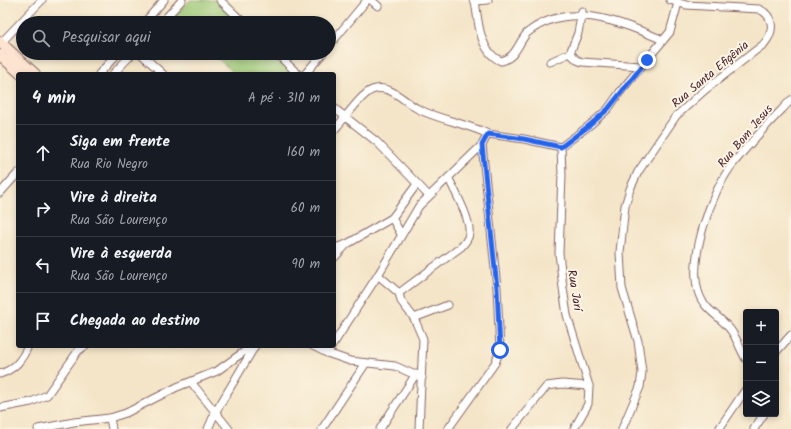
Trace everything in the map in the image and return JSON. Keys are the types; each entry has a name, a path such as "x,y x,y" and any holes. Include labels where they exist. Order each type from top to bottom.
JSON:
{"street":[{"path":"26,16 42,0"},
{"path":"150,16 164,0"},
{"path":"167,16 182,0"},
{"path":"220,0 237,16"},
{"path":"336,38 367,0"},
{"path":"371,0 378,6"},
{"path":"488,0 474,0 477,22 490,53 501,61 512,56 526,34 545,19 558,12 582,11 608,18 663,40"},
{"name":"Rua Santa Efigênia","path":"622,429 640,387 642,372 638,341 622,288 620,252 625,206 630,189 638,172 676,116 705,90 764,44 769,38 772,28 772,20 769,15 759,9 686,5 670,0"},
{"path":"336,128 346,119 367,93 382,89 392,92 418,109 433,116 469,126 488,134 524,139 561,147 608,109 641,66 670,32 678,3"},
{"path":"550,62 570,53 578,33 582,11"},
{"path":"16,27 0,43 16,57"},
{"path":"570,53 577,60 582,62 641,66"},
{"path":"0,55 20,72"},
{"path":"19,60 33,72"},
{"path":"101,72 112,60"},
{"path":"116,72 127,60"},
{"path":"148,60 161,72"},
{"path":"283,60 296,72"},
{"path":"307,72 317,60"},
{"name":"Rua Bom Jesus","path":"743,353 732,332 702,302 698,294 695,272 697,252 719,185 727,172 791,100"},
{"path":"336,110 377,142 429,196"},
{"path":"336,340 378,275 419,206 449,179 482,145 488,134"},
{"path":"448,429 495,363 500,350 497,288 482,145"},
{"name":"Rua Jarí","path":"561,147 562,175 558,253 562,288 569,321 588,386 588,404 574,429"},
{"path":"0,193 16,175"},
{"path":"399,293 460,247 468,238 469,233 466,219 449,179"},
{"path":"336,247 347,244 392,218 417,184"},
{"path":"392,218 402,234"},
{"path":"336,256 347,244"},
{"path":"378,275 399,293 404,305 414,318 423,339 419,376 419,429"},
{"path":"414,318 448,305"},
{"path":"779,349 791,335"},
{"path":"0,374 16,365 24,357 27,348"},
{"path":"0,408 31,402 47,395 78,351 82,348"},
{"path":"38,429 74,422 110,418 126,413 217,371 251,348"},
{"path":"208,429 215,413 253,348"},
{"path":"317,348 350,361 366,364 378,363 395,366 419,376"},
{"path":"327,353 331,348"},
{"path":"322,429 366,364"},
{"path":"380,429 419,376"},
{"path":"191,382 229,429"},
{"path":"512,429 547,386 562,384 588,386"},
{"path":"720,429 743,394"},
{"path":"754,429 762,417"},
{"path":"110,418 112,429"},
{"path":"74,422 80,429"}],"green space":[{"path":"190,0 215,0 232,16 175,16"},
{"path":"220,60 280,60 293,72 233,72"}],"route":[{"path":"500,350 497,288 482,145 488,134 524,139 561,147 608,109 647,60"}]}
